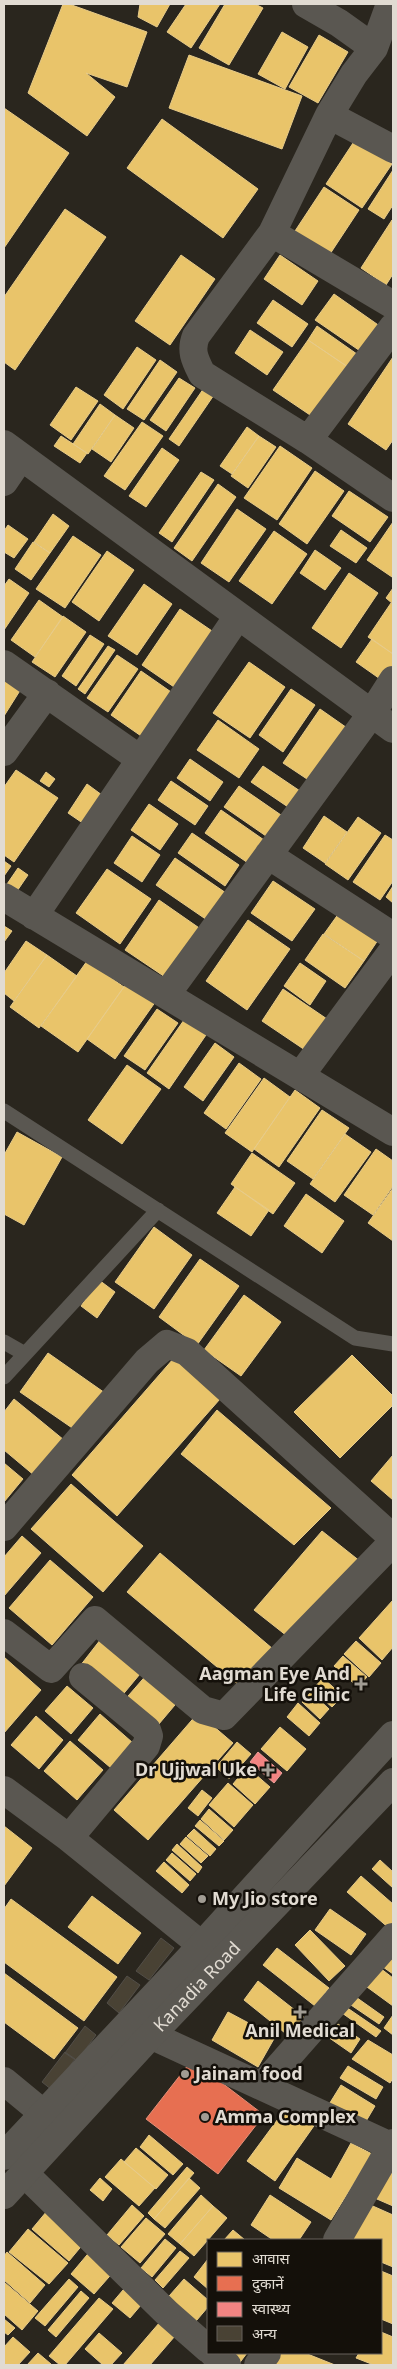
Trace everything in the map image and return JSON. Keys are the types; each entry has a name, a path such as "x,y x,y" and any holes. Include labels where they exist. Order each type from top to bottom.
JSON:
{"street":[{"path":"306,4 339,23 374,48"},
{"path":"390,4 374,48 354,74 329,115 272,233 196,336 193,343 193,357 202,374 308,440 393,498"},
{"path":"329,115 393,149"},
{"path":"272,233 393,305"},
{"path":"308,440 393,327"},
{"path":"4,482 12,450 383,721"},
{"path":"34,916 238,616"},
{"path":"4,664 140,759"},
{"path":"166,995 268,855 383,721 393,680"},
{"path":"4,752 47,693"},
{"path":"268,855 393,936"},
{"path":"4,897 393,1132"},
{"path":"300,1076 393,950"},
{"path":"4,1527 147,1361 167,1344 187,1352 393,1538"},
{"path":"4,1633 51,1669 96,1620 203,1710 224,1716 393,1542"},
{"path":"69,1838 146,1746 149,1736 147,1730 83,1678"},
{"path":"4,1790 69,1838 211,1954 393,1735"},
{"name":"Kanadia Road","path":"4,2195 14,2165 139,2030 211,1954 393,1782"},
{"path":"262,2086 393,1938"},
{"path":"207,2348 167,2313 14,2165 44,2114 139,2030 393,2145 338,2239"},
{"path":"4,2081 44,2114"},
{"path":"214,2354 227,2365"},
{"path":"258,2365 266,2354"}],"lane":[{"path":"4,1112 355,1338 393,1344"},
{"path":"4,1377 158,1210"},
{"path":"4,1342 25,1354"}],"building: आवास":[{"path":"63,4 69,4 147,32 127,87 86,73 115,97 87,136 28,93"},
{"path":"140,4 170,4 157,27 138,17"},
{"path":"186,4 220,4 191,48 167,32"},
{"path":"225,4 255,4 263,8 229,65 199,48"},
{"path":"282,32 308,47 285,89 258,74"},
{"path":"319,35 348,52 318,103 289,87"},
{"path":"189,55 302,96 282,149 169,108"},
{"path":"4,108 69,153 4,248"},
{"path":"162,119 258,189 223,238 127,168"},
{"path":"355,140 392,164 362,208 326,184"},
{"path":"393,170 393,205 384,219 368,209"},
{"path":"324,187 359,210 330,254 295,231"},
{"path":"65,209 106,237 15,370 4,362 4,297"},
{"path":"392,220 393,274 386,285 361,268"},
{"path":"181,255 215,279 170,345 135,321"},
{"path":"280,255 318,281 302,305 264,279"},
{"path":"334,294 384,329 366,355 315,320"},
{"path":"273,300 308,324 292,347 257,323"},
{"path":"317,326 364,359 355,372 308,340"},
{"path":"250,330 283,352 267,375 235,353"},
{"path":"308,340 351,369 316,419 273,390"},
{"path":"137,347 156,360 123,409 104,395"},
{"path":"393,357 393,440 386,450 348,424"},
{"path":"160,360 177,372 144,420 127,409"},
{"path":"179,378 195,388 166,431 150,420"},
{"path":"206,385 216,392 179,446 169,439"},
{"path":"76,387 98,401 71,440 50,425"},
{"path":"100,404 115,415 88,454 73,444"},
{"path":"115,415 134,428 111,462 92,449"},
{"path":"142,422 163,436 125,490 104,476"},
{"path":"247,427 259,436 232,474 220,466"},
{"path":"61,436 87,453 80,463 54,446"},
{"path":"259,436 276,447 248,488 231,476"},
{"path":"280,446 312,468 277,520 244,498"},
{"path":"162,448 179,460 146,507 129,496"},
{"path":"315,471 344,491 307,544 279,524"},
{"path":"201,472 214,480 172,542 159,533"},
{"path":"218,484 236,497 192,561 174,548"},
{"path":"349,491 388,517 370,542 332,516"},
{"path":"237,509 266,529 229,582 201,563"},
{"path":"53,514 69,526 50,553 34,542"},
{"path":"393,522 393,574 392,577 367,560"},
{"path":"8,525 28,539 14,558 4,552 4,531"},
{"path":"341,530 367,548 356,563 330,546"},
{"path":"274,531 307,554 272,604 239,581"},
{"path":"73,536 101,555 65,608 36,589"},
{"path":"33,542 50,553 31,580 15,569"},
{"path":"315,550 341,568 325,590 300,573"},
{"path":"107,551 134,570 99,621 72,602"},
{"path":"349,573 378,593 341,648 312,628"},
{"path":"9,579 29,593 4,630 4,586"},
{"path":"144,584 172,604 137,655 108,636"},
{"path":"393,588 393,604 386,598"},
{"path":"39,600 63,617 35,657 11,640"},
{"path":"391,603 393,604 393,654 368,637"},
{"path":"180,609 215,633 177,689 142,665"},
{"path":"63,616 86,632 55,677 32,662"},
{"path":"90,635 104,644 76,686 62,676"},
{"path":"372,639 393,654 393,667 383,681 356,662"},
{"path":"108,646 115,650 85,694 78,689"},
{"path":"117,655 138,669 108,712 87,698"},
{"path":"249,662 285,687 250,738 213,713"},
{"path":"141,671 174,694 144,738 111,715"},
{"path":"4,677 21,689 4,716"},
{"path":"291,689 315,705 283,752 259,735"},
{"path":"320,709 350,730 313,783 283,763"},
{"path":"218,720 259,749 239,778 197,750"},
{"path":"190,759 223,782 210,801 177,778"},
{"path":"263,766 303,793 291,809 251,782"},
{"path":"16,770 58,798 14,862 4,855 4,787"},
{"path":"46,772 55,779 49,787 40,781"},
{"path":"171,781 208,806 195,825 158,800"},
{"path":"87,784 106,798 87,826 68,813"},
{"path":"239,786 281,815 266,836 224,807"},
{"path":"149,804 178,824 160,850 131,830"},
{"path":"221,810 264,840 248,863 205,833"},
{"path":"324,816 347,832 325,863 303,848"},
{"path":"358,817 381,833 348,880 325,864"},
{"path":"192,833 239,865 225,886 178,853"},
{"path":"385,835 393,840 393,881 380,900 353,882"},
{"path":"132,836 160,855 142,882 114,863"},
{"path":"175,858 226,893 207,920 156,885"},
{"path":"4,861 11,866 4,876"},
{"path":"18,868 28,875 15,894 5,887"},
{"path":"107,869 151,899 120,944 76,913"},
{"path":"273,881 315,909 292,941 251,913"},
{"path":"393,886 393,903 386,897"},
{"path":"159,900 205,932 171,981 125,950"},
{"path":"339,913 378,940 364,961 324,934"},
{"path":"248,920 290,949 247,1010 206,981"},
{"path":"4,926 12,931 4,942"},
{"path":"323,934 364,961 345,988 305,960"},
{"path":"26,941 47,955 14,1001 4,993 4,973"},
{"path":"47,955 77,976 39,1028 10,1007"},
{"path":"87,961 124,987 78,1052 41,1026"},
{"path":"300,963 326,981 310,1005 284,986"},
{"path":"128,981 156,1001 115,1059 87,1039"},
{"path":"283,989 327,1019 305,1050 262,1021"},
{"path":"157,1009 178,1023 145,1070 124,1056"},
{"path":"184,1020 206,1035 169,1089 147,1073"},
{"path":"215,1043 234,1057 203,1101 184,1087"},
{"path":"239,1063 261,1079 226,1129 204,1113"},
{"path":"127,1065 161,1089 122,1144 88,1120"},
{"path":"264,1078 290,1097 252,1152 225,1133"},
{"path":"295,1090 320,1108 279,1167 254,1149"},
{"path":"322,1110 349,1128 313,1179 287,1161"},
{"path":"17,1132 62,1157 24,1225 4,1214 4,1155"},
{"path":"345,1134 371,1152 335,1202 310,1184"},
{"path":"376,1149 393,1161 393,1186 373,1215 344,1195"},
{"path":"252,1153 295,1183 273,1214 231,1184"},
{"path":"235,1187 269,1210 251,1236 217,1213"},
{"path":"393,1188 393,1241 368,1223"},
{"path":"306,1194 344,1221 322,1253 284,1226"},
{"path":"154,1227 192,1255 154,1309 115,1282"},
{"path":"200,1259 239,1286 197,1345 159,1317"},
{"path":"99,1280 115,1292 97,1318 81,1306"},
{"path":"244,1295 281,1322 241,1376 204,1350"},
{"path":"48,1353 105,1393 78,1432 20,1392"},
{"path":"352,1355 393,1396 393,1405 340,1458 294,1412"},
{"path":"174,1358 220,1399 117,1516 72,1475"},
{"path":"14,1399 64,1440 35,1476 4,1450 4,1412"},
{"path":"217,1410 331,1508 294,1545 181,1454"},
{"path":"393,1455 393,1500 371,1481"},
{"path":"4,1463 23,1479 4,1502"},
{"path":"71,1484 143,1546 103,1592 31,1529"},
{"path":"322,1531 361,1562 287,1636 254,1610"},
{"path":"22,1536 41,1553 4,1596 4,1557"},
{"path":"160,1553 273,1649 241,1687 127,1592"},
{"path":"50,1560 93,1597 52,1645 9,1608"},
{"path":"393,1600 393,1647 382,1660 359,1638"},
{"path":"104,1635 145,1668 120,1698 80,1666"},
{"path":"356,1641 381,1663 369,1677 344,1654"},
{"path":"343,1656 367,1677 358,1687 334,1666"},
{"path":"4,1657 41,1690 4,1733"},
{"path":"149,1672 180,1699 153,1731 122,1703"},
{"path":"323,1678 343,1696 332,1707 312,1690"},
{"path":"67,1686 93,1708 71,1734 45,1711"},
{"path":"311,1692 329,1709 320,1719 302,1702"},
{"path":"298,1703 320,1723 309,1736 287,1717"},
{"path":"198,1713 233,1743 148,1840 114,1810"},
{"path":"100,1714 133,1743 111,1768 78,1740"},
{"path":"36,1716 63,1740 39,1769 11,1745"},
{"path":"280,1727 306,1749 287,1771 261,1749"},
{"path":"70,1741 103,1770 77,1800 44,1771"},
{"path":"237,1742 251,1754 229,1779 216,1767"},
{"path":"247,1767 270,1787 255,1804 233,1784"},
{"path":"228,1783 253,1805 234,1827 209,1805"},
{"path":"202,1790 212,1798 198,1816 188,1808"},
{"path":"209,1809 233,1830 224,1840 201,1819"},
{"path":"200,1820 224,1841 219,1846 195,1826"},
{"path":"4,1826 32,1848 4,1886"},
{"path":"194,1829 216,1849 210,1856 187,1836"},
{"path":"186,1837 208,1856 201,1863 180,1844"},
{"path":"177,1844 202,1867 198,1873 172,1850"},
{"path":"172,1853 196,1874 190,1881 166,1860"},
{"path":"380,1860 393,1872 393,1888 372,1869"},
{"path":"164,1862 189,1885 182,1893 156,1871"},
{"path":"361,1876 393,1904 393,1925 390,1929 347,1892"},
{"path":"92,1896 141,1933 118,1964 68,1927"},
{"path":"11,1899 117,1977 84,2021 4,1962 4,1909"},
{"path":"330,1909 366,1934 351,1955 315,1930"},
{"path":"310,1930 345,1966 329,1981 295,1945"},
{"path":"277,1948 329,1988 315,2006 263,1965"},
{"path":"389,1958 393,1961 393,1974 383,1967"},
{"path":"380,1968 393,1978 393,2006 367,1987"},
{"path":"4,1973 78,2028 54,2059 4,2022"},
{"path":"258,1981 305,2018 290,2037 244,2000"},
{"path":"353,1995 384,2017 379,2024 348,2003"},
{"path":"346,2007 381,2031 376,2037 342,2013"},
{"path":"228,2012 275,2037 258,2067 212,2040"},
{"path":"393,2015 393,2035 384,2028"},
{"path":"338,2024 360,2039 351,2053 328,2037"},
{"path":"368,2040 393,2055 393,2078 390,2083 352,2059"},
{"path":"348,2066 383,2087 376,2099 340,2078"},
{"path":"341,2085 375,2106 362,2128 328,2106"},
{"path":"289,2104 316,2123 275,2181 247,2161"},
{"path":"149,2135 183,2164 173,2175 140,2147"},
{"path":"351,2143 372,2154 331,2220 279,2188 297,2158 331,2179"},
{"path":"136,2148 168,2175 156,2189 124,2162"},
{"path":"121,2159 155,2188 139,2206 105,2177"},
{"path":"393,2166 393,2206 370,2196"},
{"path":"187,2167 194,2173 154,2219 148,2213"},
{"path":"100,2178 112,2189 103,2201 90,2190"},
{"path":"189,2178 200,2188 165,2228 154,2219"},
{"path":"201,2195 213,2206 180,2244 168,2234"},
{"path":"270,2195 311,2222 300,2239 272,2239 251,2225"},
{"path":"366,2203 393,2215 393,2267 382,2262 382,2239 350,2239"},
{"path":"132,2205 144,2216 119,2245 107,2235"},
{"path":"213,2206 227,2218 194,2256 180,2244"},
{"path":"47,2211 84,2243 69,2261 32,2229"},
{"path":"146,2218 165,2234 140,2263 121,2247"},
{"path":"28,2229 68,2263 49,2284 9,2252"},
{"path":"233,2230 244,2239 225,2239"},
{"path":"165,2239 176,2248 152,2277 141,2268"},
{"path":"92,2249 116,2269 94,2294 71,2274"},
{"path":"180,2251 189,2258 163,2288 155,2280"},
{"path":"7,2252 45,2285 30,2303 4,2280 4,2256"},
{"path":"207,2260 207,2288 194,2277"},
{"path":"382,2271 393,2276 393,2324 382,2319"},
{"path":"69,2279 78,2287 45,2326 35,2318"},
{"path":"184,2279 207,2299 207,2308 191,2327 163,2303"},
{"path":"4,2282 38,2311 22,2330 4,2314"},
{"path":"129,2283 147,2298 130,2318 112,2303"},
{"path":"81,2291 89,2298 56,2337 48,2330"},
{"path":"99,2298 113,2309 65,2365 60,2365 49,2356"},
{"path":"4,2319 15,2328 8,2335 4,2332"},
{"path":"160,2322 175,2336 150,2365 123,2365"},
{"path":"382,2332 393,2337 393,2365 374,2365 356,2358 358,2354 382,2354"},
{"path":"99,2333 122,2353 111,2365 103,2365 85,2349"},
{"path":"13,2337 30,2352 18,2365 4,2365 4,2347"},
{"path":"38,2353 51,2364 27,2365"},
{"path":"222,2354 246,2354 238,2365"},
{"path":"272,2354 308,2354 335,2365 264,2365"}],"building: दुकानें":[{"name":"Amma Complex","path":"192,2060 264,2115 218,2174 146,2119"}],"building: स्वास्थ्य":[{"path":"258,1752 282,1773 274,1783 250,1762"}],"building: अन्य":[{"path":"161,1938 174,1948 149,1980 136,1971"},
{"path":"127,1976 140,1985 119,2013 107,2003"},
{"path":"85,2026 96,2035 77,2061 65,2053"},
{"path":"65,2052 75,2059 52,2090 42,2082"}],"place":[{"name":"Aagman Eye And Life Clinic","path":"361,1684"},
{"name":"Dr Ujjwal Uke","path":"268,1770"},
{"name":"My Jio store","path":"202,1899"},
{"name":"Anil Medical","path":"300,2012"},
{"name":"Jainam food","path":"185,2074"},
{"name":"Amma Complex","path":"205,2117"}]}
